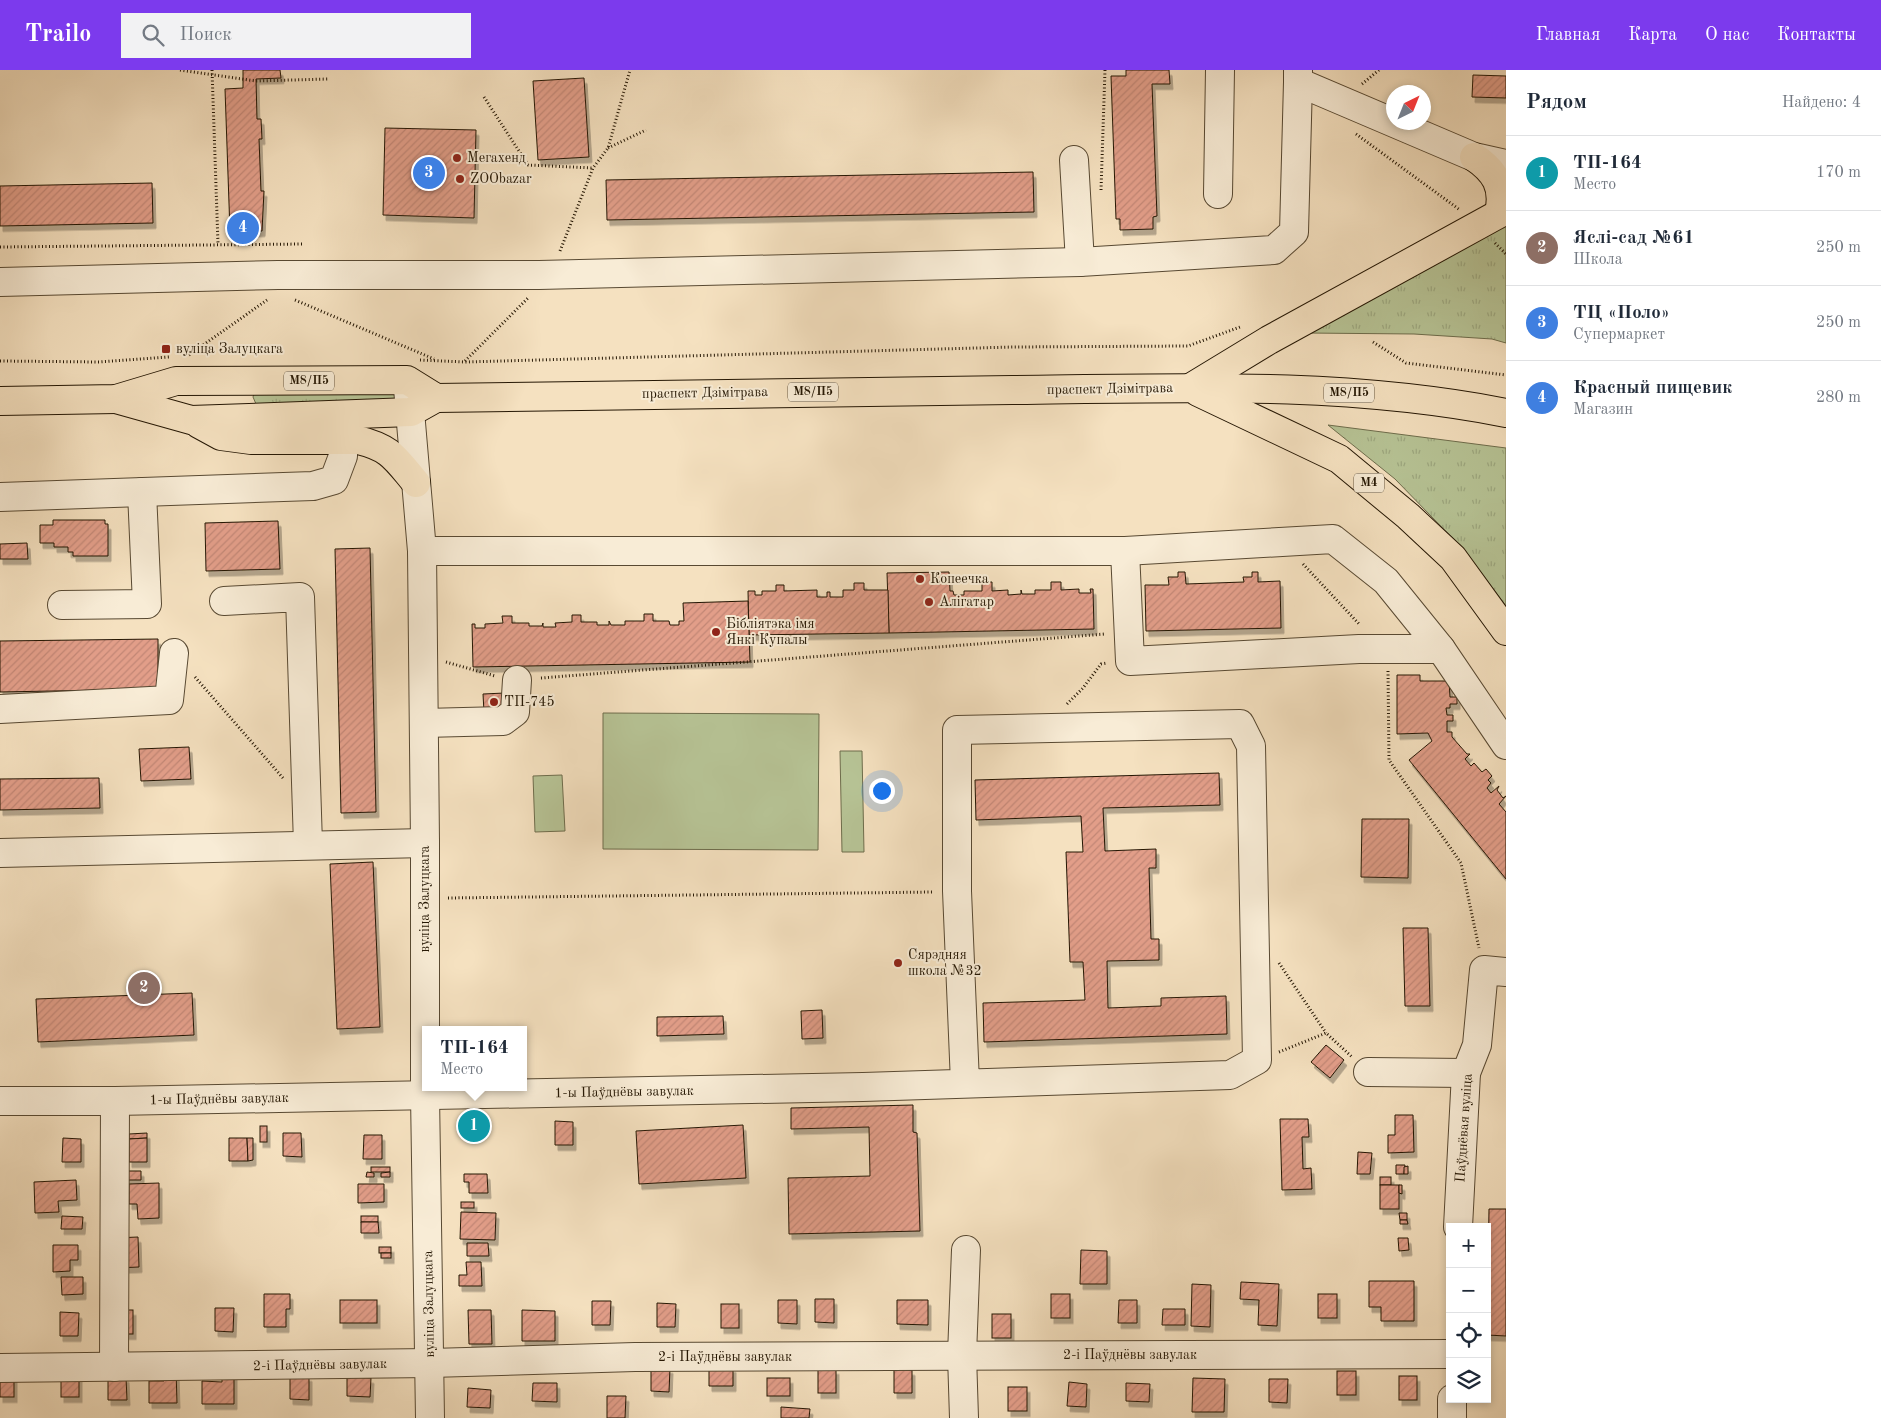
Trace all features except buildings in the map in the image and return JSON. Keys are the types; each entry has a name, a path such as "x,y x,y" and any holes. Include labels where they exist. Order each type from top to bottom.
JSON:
{"main road":[{"path":"1190,388 1269,340 1484,216 1501,192 1499,182 1487,165 1474,157"},
{"path":"191,420 411,412 436,398 412,370"},
{"name":"М8/П5","path":"0,401 116,400 176,381 412,370"},
{"name":"праспект Дзімітрава","path":"436,398 1190,388 1334,392 1448,402 1506,413"},
{"name":"М4","path":"1190,388 1339,459 1408,516 1453,558 1506,630"},
{"path":"116,400 191,420 221,436 251,440 358,440 374,444 390,452 416,483"}],"street":[{"path":"1218,194 1220,70"},
{"path":"0,282 278,284 551,274 1080,262 1274,250 1294,232 1298,76 1474,157 1506,164"},
{"path":"1074,160 1080,262"},
{"name":"вуліца Залуцкага","path":"412,370 411,412 422,551 425,1026"},
{"path":"0,497 313,486 334,480 343,456 342,440"},
{"path":"62,605 147,604 142,492"},
{"path":"422,551 1125,550 1333,539 1386,581 1441,649 1506,745"},
{"path":"1125,550 1130,661 1360,649 1441,649"},
{"path":"224,600 300,597 308,844"},
{"path":"0,709 169,700 174,654"},
{"path":"424,723 503,721 516,712 517,680"},
{"path":"965,1083 957,891 957,730 1240,724 1251,746 1257,1060"},
{"path":"0,853 308,844 425,843"},
{"name":"Паўднёвая вуліца","path":"1458,1223 1466,1073 1477,1045 1495,971"},
{"name":"1-ы Паўднёвы завулак","path":"0,1100 115,1101 863,1087 1230,1075 1257,1060"},
{"path":"1368,1072 1466,1073"},
{"name":"вуліца Залуцкага","path":"425,1091 431,1364 430,1418"},
{"path":"114,1367 115,1101"},
{"path":"964,1418 962,1355 966,1250"},
{"name":"2-і Паўднёвы завулак","path":"0,1368 431,1364 635,1357 1446,1354"},
{"path":"1452,1403 1452,1418"}],"path":[{"path":"180,70 256,81 328,79"},
{"path":"212,70 218,244"},
{"path":"465,362 551,274 593,168 608,148 630,70"},
{"path":"1101,192 1105,70"},
{"path":"1361,85 1379,70"},
{"path":"484,97 528,165 593,168"},
{"path":"1350,129 1464,213 1484,216 1506,254"},
{"path":"608,148 646,130"},
{"path":"0,247 304,244"},
{"path":"189,355 278,284 437,360 465,362 1013,347 1188,346 1245,326"},
{"path":"1373,342 1406,364 1506,374"},
{"path":"0,361 99,362 189,355 199,356"},
{"path":"412,370 437,360"},
{"path":"1283,542 1363,628 1388,649 1389,760 1460,863 1495,971"},
{"path":"423,646 438,660 471,671 517,680 1129,632"},
{"path":"174,654 308,806"},
{"path":"1041,728 1083,688 1100,664 1130,661"},
{"path":"440,898 957,891"},
{"path":"1276,959 1326,1033 1368,1072"},
{"path":"1257,1060 1326,1033"}],"green space":[{"path":"1506,221 1506,343 1492,339 1414,334 1306,333"},
{"path":"399,388 395,403 256,404 253,397 255,390"},
{"path":"1328,425 1506,448 1506,606 1464,550 1395,479"},
{"path":"603,713 819,714 818,850 603,849"},
{"path":"840,751 862,751 864,852 842,852"},
{"path":"562,775 565,831 535,832 533,776"}],"place":[{"name":"Мегахенд","path":"457,158"},
{"name":"ТЦ «Поло»","path":"429,173"},
{"name":"ZOObazar","path":"460,179"},
{"name":"Красный пищевик","path":"243,228"},
{"name":"вуліца Залуцкага","path":"166,349"},
{"name":"Копеечка","path":"920,579"},
{"name":"Алігатар","path":"929,602"},
{"name":"Бібліятэка імя Янкі Купалы","path":"716,632"},
{"name":"ТП-745","path":"494,702"},
{"name":"Сярэдняя школа №32","path":"898,963"},
{"name":"Яслі-сад №61","path":"144,988"},
{"name":"ТП-164","path":"474,1126"}]}
